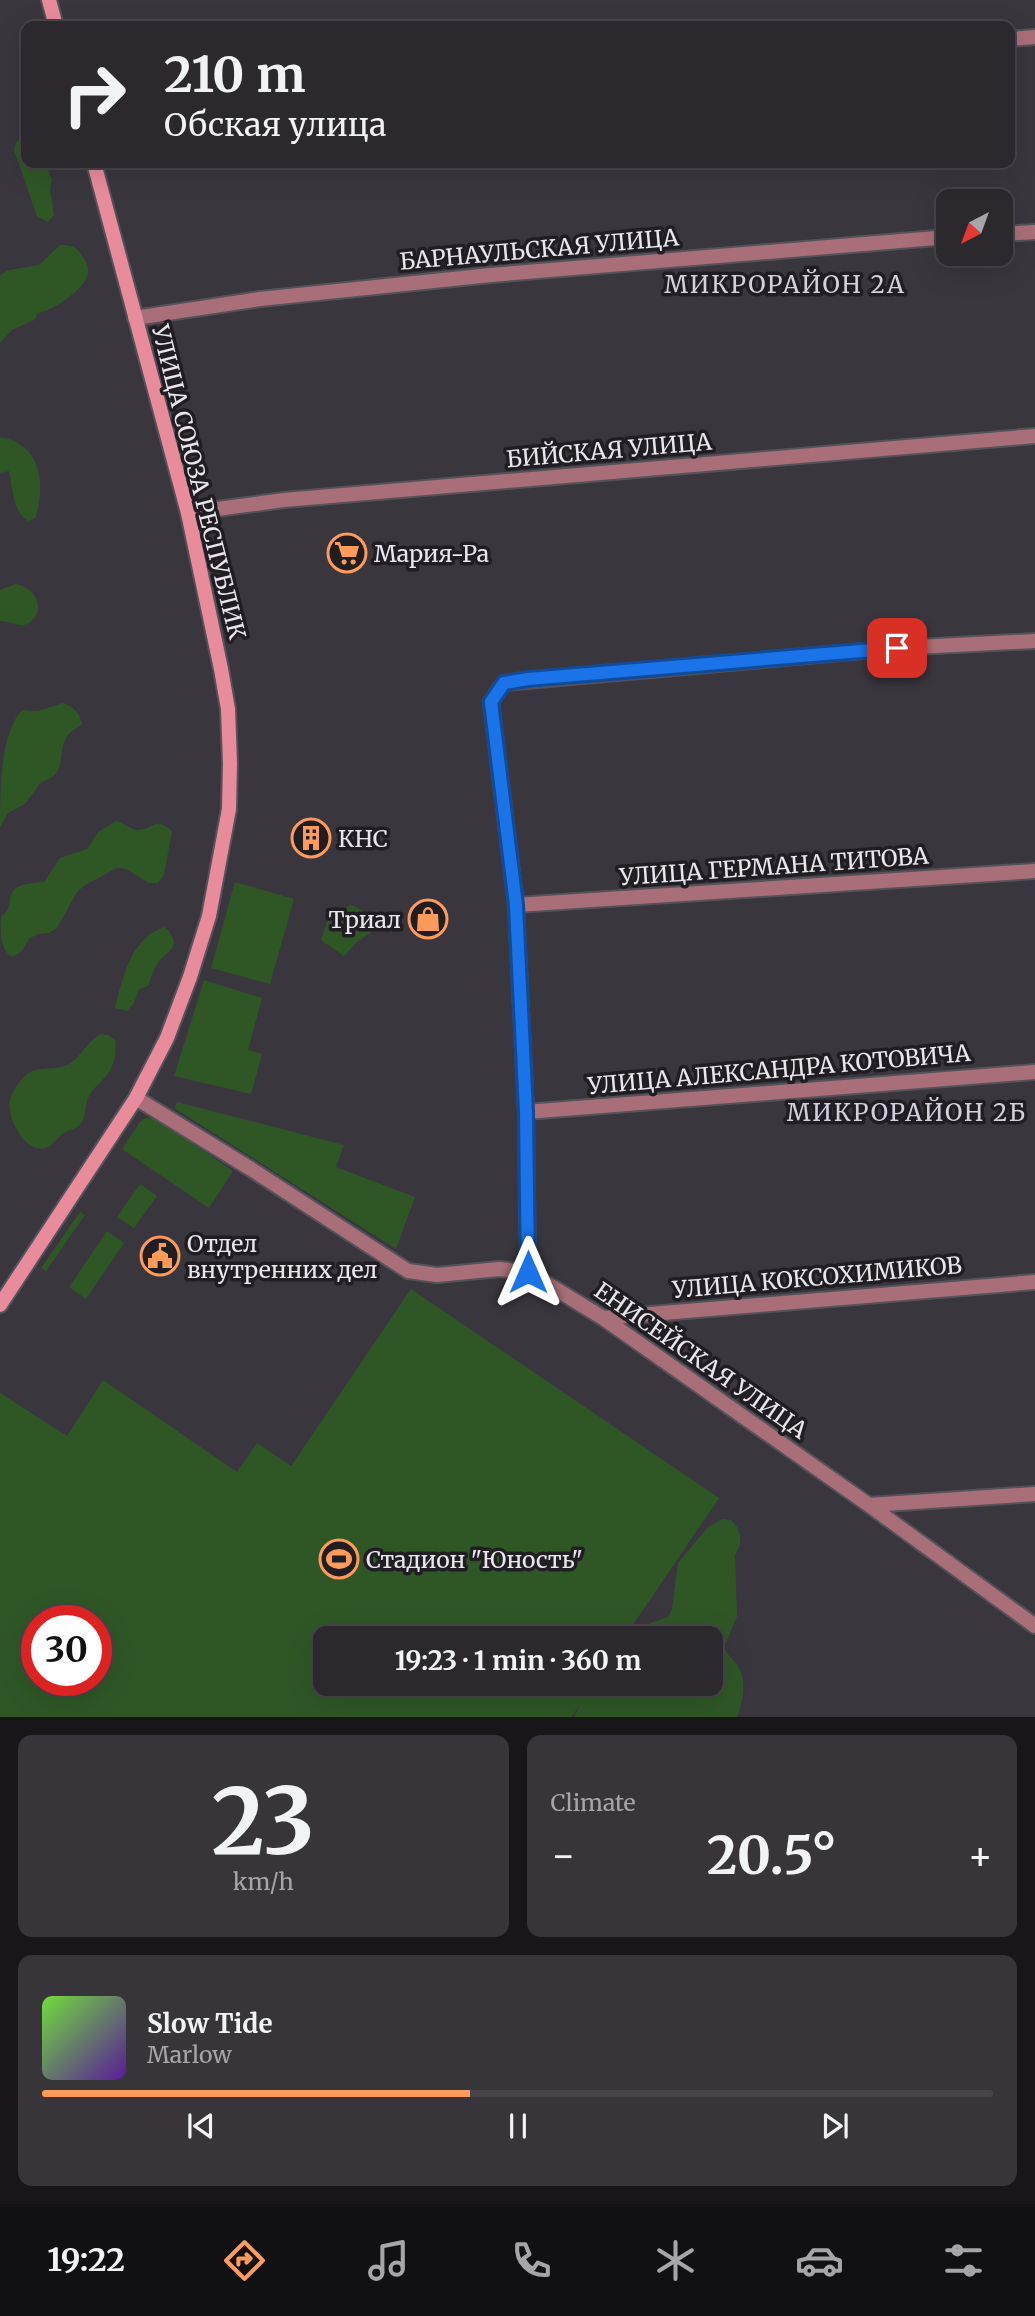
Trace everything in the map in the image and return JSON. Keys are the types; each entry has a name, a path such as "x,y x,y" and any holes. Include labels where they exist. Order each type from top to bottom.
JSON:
{"street":[{"path":"49,0 55,21"},
{"path":"1015,39 1035,37"},
{"name":"УЛИЦА СОЮЗА РЕСПУБЛИК","path":"0,1305 136,1098 167,1038 209,916 229,808 228,709 188,513 94,168"},
{"path":"1013,233 1035,232"},
{"name":"БАРНАУЛЬСКАЯ УЛИЦА","path":"135,318 260,299 491,275 936,238"},
{"name":"БИЙСКАЯ УЛИЦА","path":"188,513 284,500 1035,436"},
{"path":"528,1272 526,1112 516,905 491,702 504,683 897,648 1035,641"},
{"name":"УЛИЦА ГЕРМАНА ТИТОВА","path":"516,905 1035,871"},
{"name":"УЛИЦА АЛЕКСАНДРА КОТОВИЧА","path":"526,1112 1035,1072"},
{"name":"ЕНИСЕЙСКАЯ УЛИЦА","path":"136,1098 408,1271 437,1275 499,1269 528,1272 603,1318 1035,1626"},
{"name":"УЛИЦА КОКСОХИМИКОВ","path":"603,1318 1035,1282"},
{"path":"869,1506 1035,1494"}],"green space":[{"path":"21,139 21,168 47,168 52,180 50,189 54,215 48,222 37,216 14,150 16,142"},
{"path":"60,245 74,247 81,254 88,269 86,279 68,298 38,313 34,320 12,330 0,343 0,275 9,270 39,265"},
{"path":"0,438 12,440 25,448 36,465 40,496 36,517 29,521 16,506 9,471 0,473"},
{"path":"16,584 30,590 37,601 37,614 24,625 0,621 0,590"},
{"path":"63,703 76,711 82,724 69,734 64,742 56,774 41,782 25,804 8,813 0,827 5,748 15,720 22,710 38,711"},
{"path":"116,821 135,830 161,824 172,831 164,875 158,883 149,883 126,869 117,868 77,892 57,928 30,938 21,952 12,957 8,954 3,945 1,918 13,890 22,885 44,882 60,858 87,849 98,832"},
{"path":"235,882 294,899 270,984 211,968"},
{"path":"350,905 363,912 373,931 357,942 344,956 321,940 327,922"},
{"path":"165,927 173,940 172,948 157,964 148,986 139,989 134,1003 127,1011 115,1008 125,971 136,949 153,932"},
{"path":"204,980 262,998 248,1050 262,1054 251,1094 174,1076"},
{"path":"100,1034 116,1040 114,1060 108,1074 89,1096 82,1123 62,1134 48,1147 40,1149 32,1146 19,1134 11,1116 10,1100 16,1088 29,1073 69,1064"},
{"path":"177,1102 344,1145 336,1167 415,1197 396,1249 174,1108"},
{"path":"146,1118 155,1118 233,1171 209,1208 122,1149 140,1122"},
{"path":"140,1184 157,1196 134,1228 117,1217"},
{"path":"80,1212 85,1215 46,1271 41,1268"},
{"path":"107,1231 124,1243 86,1299 69,1287"},
{"name":"Стадион \"Юность\"","path":"411,1289 719,1498 632,1626 313,1626 313,1696 723,1696 723,1626 646,1626 668,1617 672,1609 678,1563 708,1527 723,1519 731,1520 740,1536 740,1545 735,1555 737,1616 724,1647 741,1672 742,1698 737,1717 574,1717 581,1703 572,1717 0,1717 0,1393 67,1436 103,1380 237,1472 257,1443 291,1466"}],"place":[{"name":"Мария-Ра","path":"347,553"},
{"name":"КНС","path":"311,838"},
{"name":"Триал","path":"428,919"},
{"name":"Отдел внутренних дел","path":"160,1256"},
{"name":"Стадион \"Юность\"","path":"339,1559"}],"district":[{"name":"МИКРОРАЙОН 2А","path":"785,284"},
{"name":"МИКРОРАЙОН 2Б","path":"907,1112"}],"route":[{"path":"528,1272 526,1112 516,905 491,702 496,693 504,683 528,679 897,648"}]}
